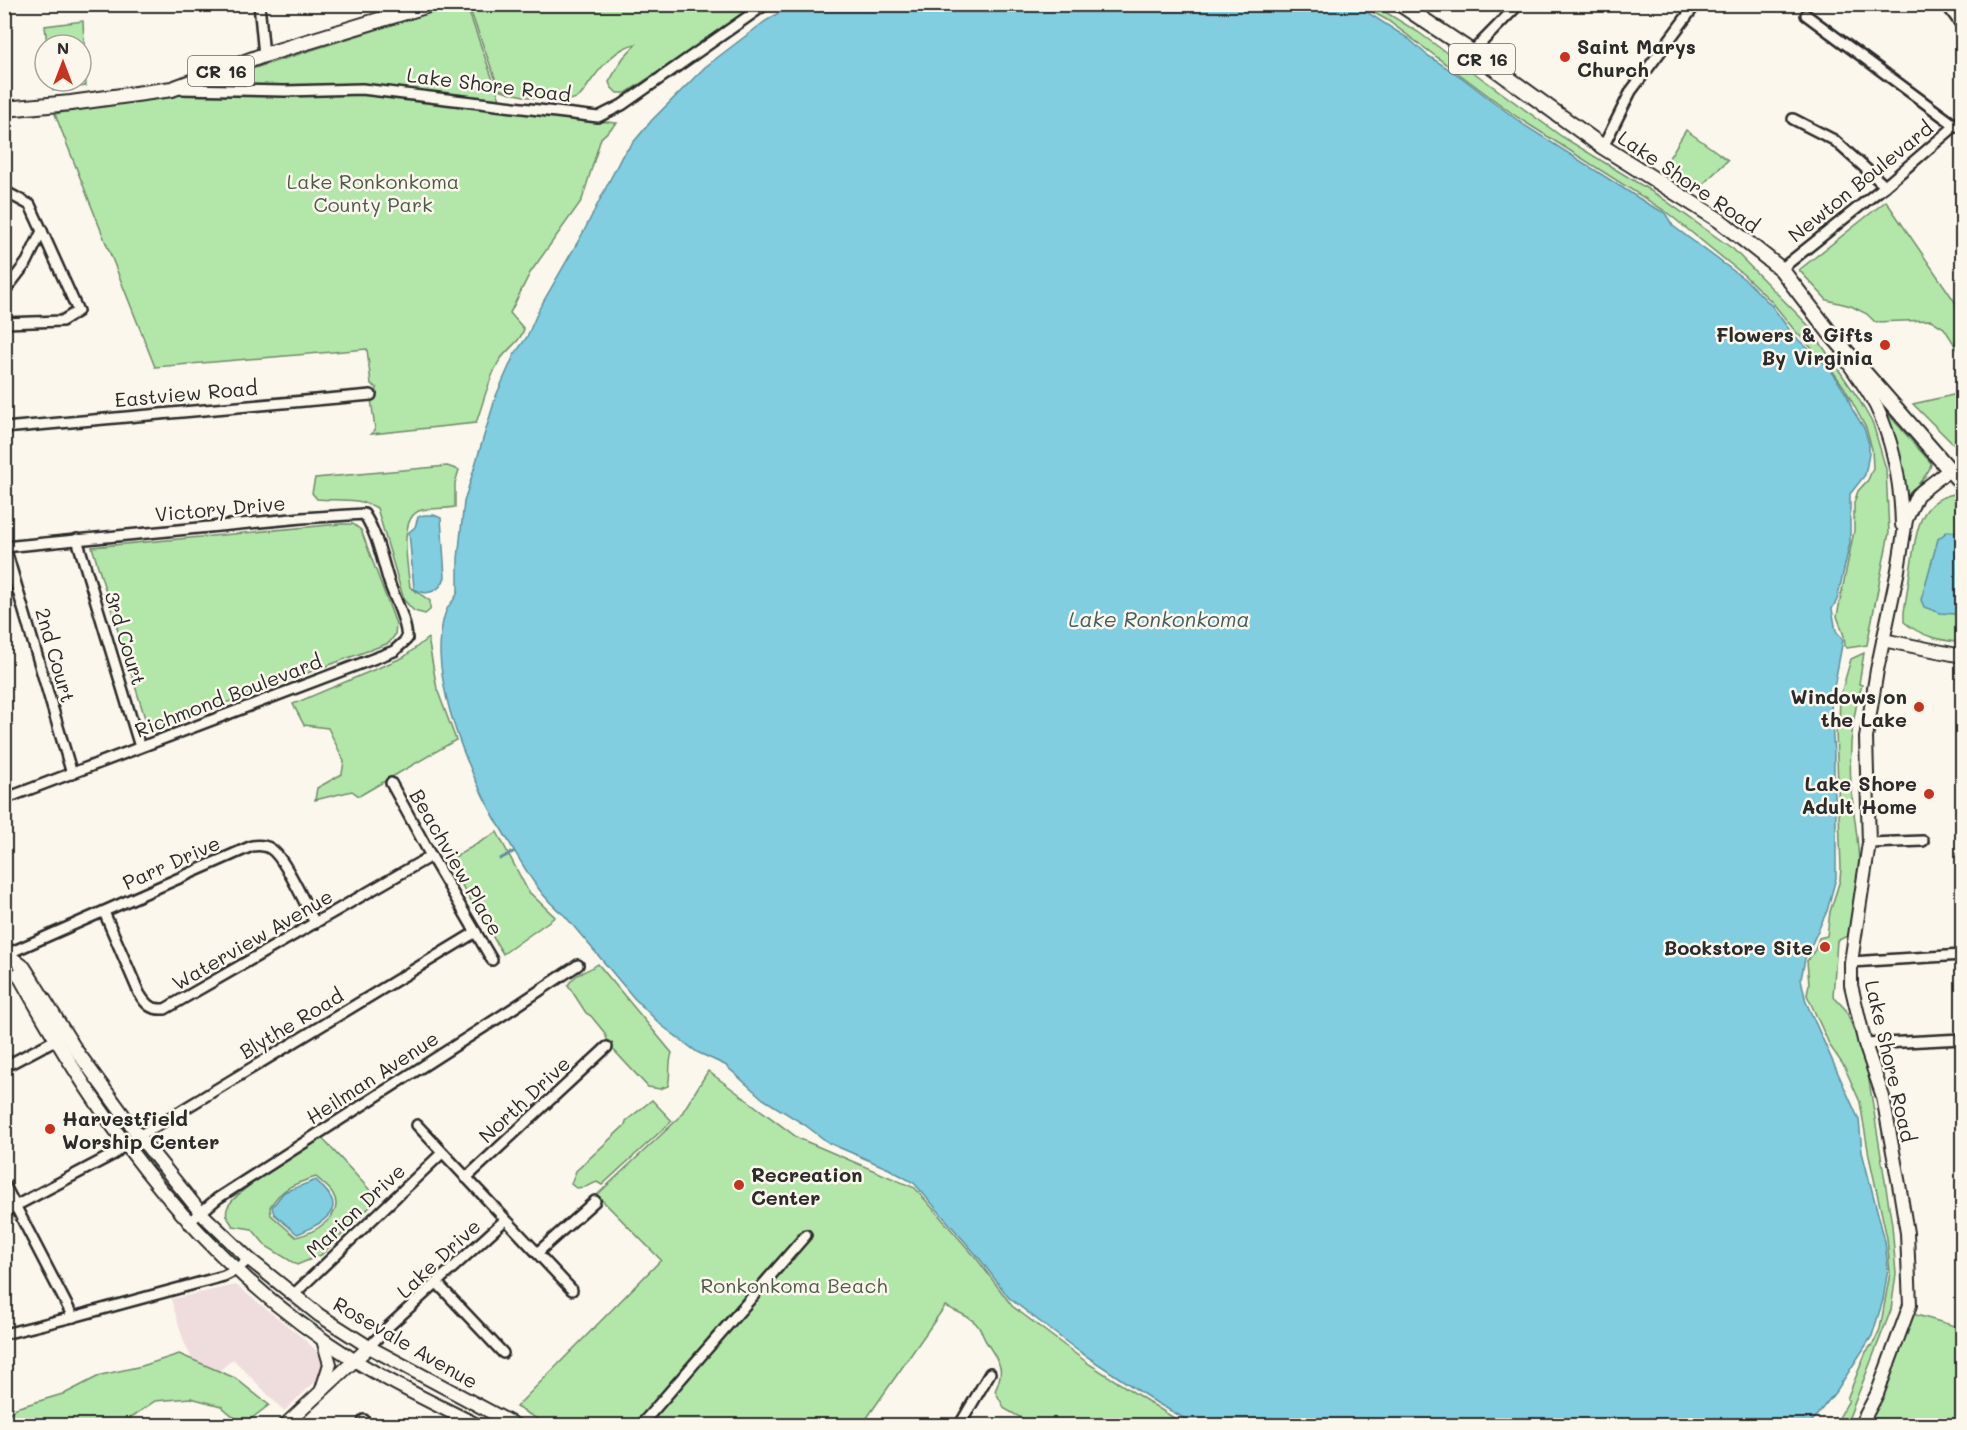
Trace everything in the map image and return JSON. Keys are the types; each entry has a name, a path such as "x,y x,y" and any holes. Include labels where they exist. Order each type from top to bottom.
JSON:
{"main road":[{"name":"CR 16","path":"4,109 71,103 172,89 393,10 432,4"},
{"name":"Lake Shore Road","path":"1400,4 1472,52 1603,147 1719,220 1780,269 1830,333 1955,468 1917,495 1906,520 1866,738 1869,843 1851,962 1851,985 1865,1044 1883,1097 1907,1233 1910,1305 1877,1394 1860,1425"},
{"path":"1830,333 1876,405 1887,434 1897,469 1903,543"},
{"name":"CR 16","path":"1955,468 1962,484"},
{"path":"1883,640 1962,656"},
{"name":"Rosevale Avenue","path":"6,951 55,1040 124,1144 189,1223 236,1270 277,1306 322,1339 355,1361 479,1425"},
{"name":"Rosevale Avenue","path":"6,951 24,967 76,1050 138,1135 201,1213 249,1259 293,1295 369,1347 417,1375 518,1425"},
{"path":"320,1392 330,1364 322,1339"},
{"path":"284,1425 369,1347"}],"street":[{"path":"259,4 264,55"},
{"name":"Lake Shore Road","path":"172,89 285,92 362,89 598,117 621,105 766,4"},
{"path":"1472,52 1520,4"},
{"path":"1603,147 1631,91 1696,4"},
{"path":"1946,4 1962,26"},
{"path":"1806,15 1959,123"},
{"path":"1793,119 1834,140 1885,186"},
{"name":"Newton Boulevard","path":"1780,269 1885,186 1959,123"},
{"path":"4,191 30,205 78,311 62,321 4,323"},
{"path":"4,292 27,262 42,231"},
{"name":"Eastview Road","path":"4,428 371,394"},
{"name":"Victory Drive","path":"5,547 364,514 371,526 390,585"},
{"name":"3rd Court","path":"78,539 140,747"},
{"name":"2nd Court","path":"5,547 72,774"},
{"name":"Richmond Boulevard","path":"5,798 394,651 407,639 406,624 390,585"},
{"name":"Beachview Place","path":"391,783 492,960"},
{"path":"1869,843 1923,841"},
{"name":"Parr Drive","path":"6,951 104,912 252,846 264,845 273,850 281,860 315,923"},
{"name":"Waterview Avenue","path":"104,912 139,993 146,1004 154,1010 165,1009 431,856"},
{"name":"Blythe Road","path":"4,1212 114,1154 138,1135 476,932"},
{"path":"1851,962 1962,955"},
{"name":"Heilman Avenue","path":"189,1223 218,1198 578,965"},
{"path":"1865,1044 1962,1039"},
{"path":"4,1066 55,1040"},
{"name":"North Drive","path":"466,1178 607,1047"},
{"path":"417,1125 572,1290"},
{"name":"Marion Drive","path":"293,1295 442,1152"},
{"path":"4,1184 73,1317"},
{"path":"537,1253 595,1201"},
{"name":"Lake Drive","path":"369,1347 505,1220"},
{"path":"640,1425 806,1235"},
{"path":"4,1334 224,1276 249,1259"},
{"path":"438,1284 503,1353"},
{"path":"959,1425 990,1373"}],"shaded area":[{"path":"236,1285 303,1338 323,1357 324,1365 319,1378 284,1411 233,1359 211,1378 191,1357 184,1342 171,1299"}],"green space":[{"name":"Lake Ronkonkoma County Park","path":"466,4 504,111 617,123 601,138 582,200 530,273 510,313 524,329 494,370 476,423 371,434 375,429 371,399 376,394 377,388 371,384 367,349 155,367 55,114 201,85 455,5"},
{"path":"471,4 760,5 626,93 617,93 609,82 623,58 636,44 622,49 610,58 580,96 573,99 552,100 528,97 499,89 469,7"},
{"path":"1360,5 1374,5 1418,32 1561,136 1659,196 1733,249 1808,325 1873,424 1886,469 1889,533 1867,645 1847,648 1837,616 1854,531 1854,503 1858,491 1868,480 1873,468 1872,449 1866,428 1844,387 1829,366 1795,331 1772,302 1744,275 1665,211 1517,117 1387,20"},
{"path":"83,21 84,33 46,33 45,26"},
{"path":"1686,130 1728,160 1698,189 1664,166"},
{"path":"1886,201 1962,312 1962,350 1958,350 1944,328 1931,320 1875,322 1867,314 1851,306 1827,300 1799,270"},
{"path":"1962,393 1962,448 1957,448 1913,404"},
{"path":"1875,399 1931,463 1925,476 1905,500"},
{"path":"447,466 459,470 455,483 455,507 422,510 414,514 407,532 406,556 410,587 430,601 430,610 425,614 414,611 404,600 377,508 363,502 317,499 312,493 315,478"},
{"path":"1954,494 1962,503 1962,533 1956,531 1955,614 1962,608 1962,643 1932,637 1904,622 1918,528 1927,510 1934,503"},
{"path":"353,524 361,530 396,624 395,635 389,643 149,731 92,547"},
{"path":"428,638 437,689 456,740 359,796 352,791 315,800 317,788 342,774 344,761 328,728 304,725 293,704 404,657"},
{"path":"1864,653 1859,684 1862,685 1854,721 1850,759 1859,857 1858,888 1849,935 1837,941 1833,996 1846,1010 1866,1062 1892,1225 1896,1274 1891,1310 1846,1425 1835,1425 1849,1400 1847,1399 1866,1352 1880,1329 1890,1273 1887,1238 1860,1102 1844,1066 1830,1046 1807,995 1809,984 1807,961 1815,950 1819,938 1827,936 1830,912 1840,880 1836,731 1851,723 1839,724 1840,697 1851,659"},
{"path":"497,832 528,891 555,917 503,954 451,867 453,858"},
{"path":"598,964 672,1053 668,1086 660,1089 648,1087 610,1046 604,1032 586,1013 568,985 578,975"},
{"name":"Ronkonkoma Beach","path":"708,1071 798,1138 915,1188 977,1259 1012,1306 1089,1364 1185,1425 1034,1425 1005,1409 995,1391 1000,1376 1000,1366 978,1326 968,1317 945,1306 862,1425 548,1425 516,1407 661,1260 597,1195 679,1118"},
{"path":"652,1100 672,1121 602,1185 597,1182 576,1188 571,1184 576,1171 625,1125 626,1121"},
{"path":"321,1137 378,1199 321,1255 297,1265 266,1246 252,1229 233,1226 228,1218 227,1209 231,1201 254,1182","holes":["316,1177 333,1194 336,1202 335,1209 326,1222 311,1232 296,1237 271,1215 270,1207 279,1195 290,1187"]},
{"path":"1913,1314 1962,1328 1962,1425 1866,1426 1878,1401 1883,1397"},
{"path":"179,1354 235,1378 269,1405 243,1425 221,1406 191,1398 155,1401 120,1425 5,1425 5,1416 16,1408 66,1393 101,1375 142,1366"}],"water":[{"name":"Lake Ronkonkoma","path":"886,4 1356,5 1409,39 1427,55 1461,77 1524,125 1665,213 1673,226 1747,281 1772,306 1794,336 1829,367 1864,428 1869,444 1869,454 1865,475 1850,494 1850,543 1837,600 1832,609 1836,631 1843,640 1831,703 1836,806 1836,878 1827,911 1805,959 1801,979 1806,1002 1859,1120 1862,1152 1885,1241 1888,1269 1883,1300 1872,1336 1837,1390 1809,1425 1196,1425 1157,1403 1077,1350 1009,1298 979,1258 914,1183 889,1169 829,1143 763,1099 725,1065 697,1052 661,1025 634,998 565,916 539,889 494,817 472,773 454,725 442,677 441,631 447,609 458,590 458,559 464,502 496,396 514,355 527,337 539,309 584,231 622,156 652,120 705,67 764,22 791,5 859,5 871,11"},
{"path":"424,515 441,518 445,577 437,589 428,592 414,589 409,532 415,527 418,517"},
{"path":"1948,531 1962,533 1962,608 1955,614 1940,613 1924,607 1921,600 1938,539"},
{"path":"316,1180 331,1197 333,1208 331,1213 318,1224 297,1234 274,1214 272,1207 284,1192"}],"waterway":[{"path":"500,859 513,852"}],"place":[{"name":"Saint Marys Church","path":"1565,57"},
{"name":"Flowers & Gifts By Virginia","path":"1885,345"},
{"name":"Windows on the Lake","path":"1919,707"},
{"name":"Lake Shore Adult Home","path":"1929,794"},
{"name":"Bookstore Site","path":"1825,947"},
{"name":"Harvestfield Worship Center","path":"50,1129"},
{"name":"Recreation Center","path":"739,1185"}]}
